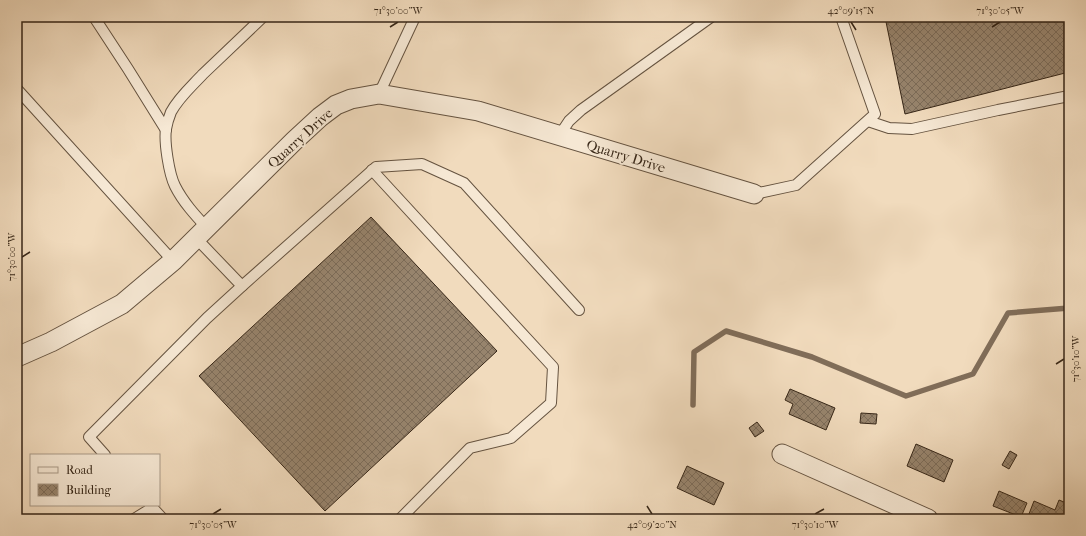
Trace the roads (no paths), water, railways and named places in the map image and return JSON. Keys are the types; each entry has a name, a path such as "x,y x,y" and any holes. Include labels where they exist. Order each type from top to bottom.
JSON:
{"street":[{"name":"Quarry Drive","path":"17,357 50,342 122,304 173,261 320,117 336,105 352,99 378,94 478,111 754,194"},
{"path":"782,454 928,519"}],"lane":[{"path":"94,17 166,130"},
{"path":"242,286 202,233 175,186 169,164 166,130 172,112 187,90 263,17"},
{"path":"378,94 415,17"},
{"path":"559,136 569,121 581,110 711,17"},
{"path":"754,194 796,185 875,114 841,17"},
{"path":"17,89 173,261"},
{"path":"868,120 889,128 912,129 1069,96"},
{"path":"104,454 89,437 207,318 376,167 422,164 464,183 579,310"},
{"path":"372,170 553,367 551,403 511,438 470,448 400,519"},
{"path":"134,519 151,506 163,519"}],"waterway":[{"path":"693,405 694,352 726,331 812,357 906,396 973,374 1008,313 1069,308"}]}
